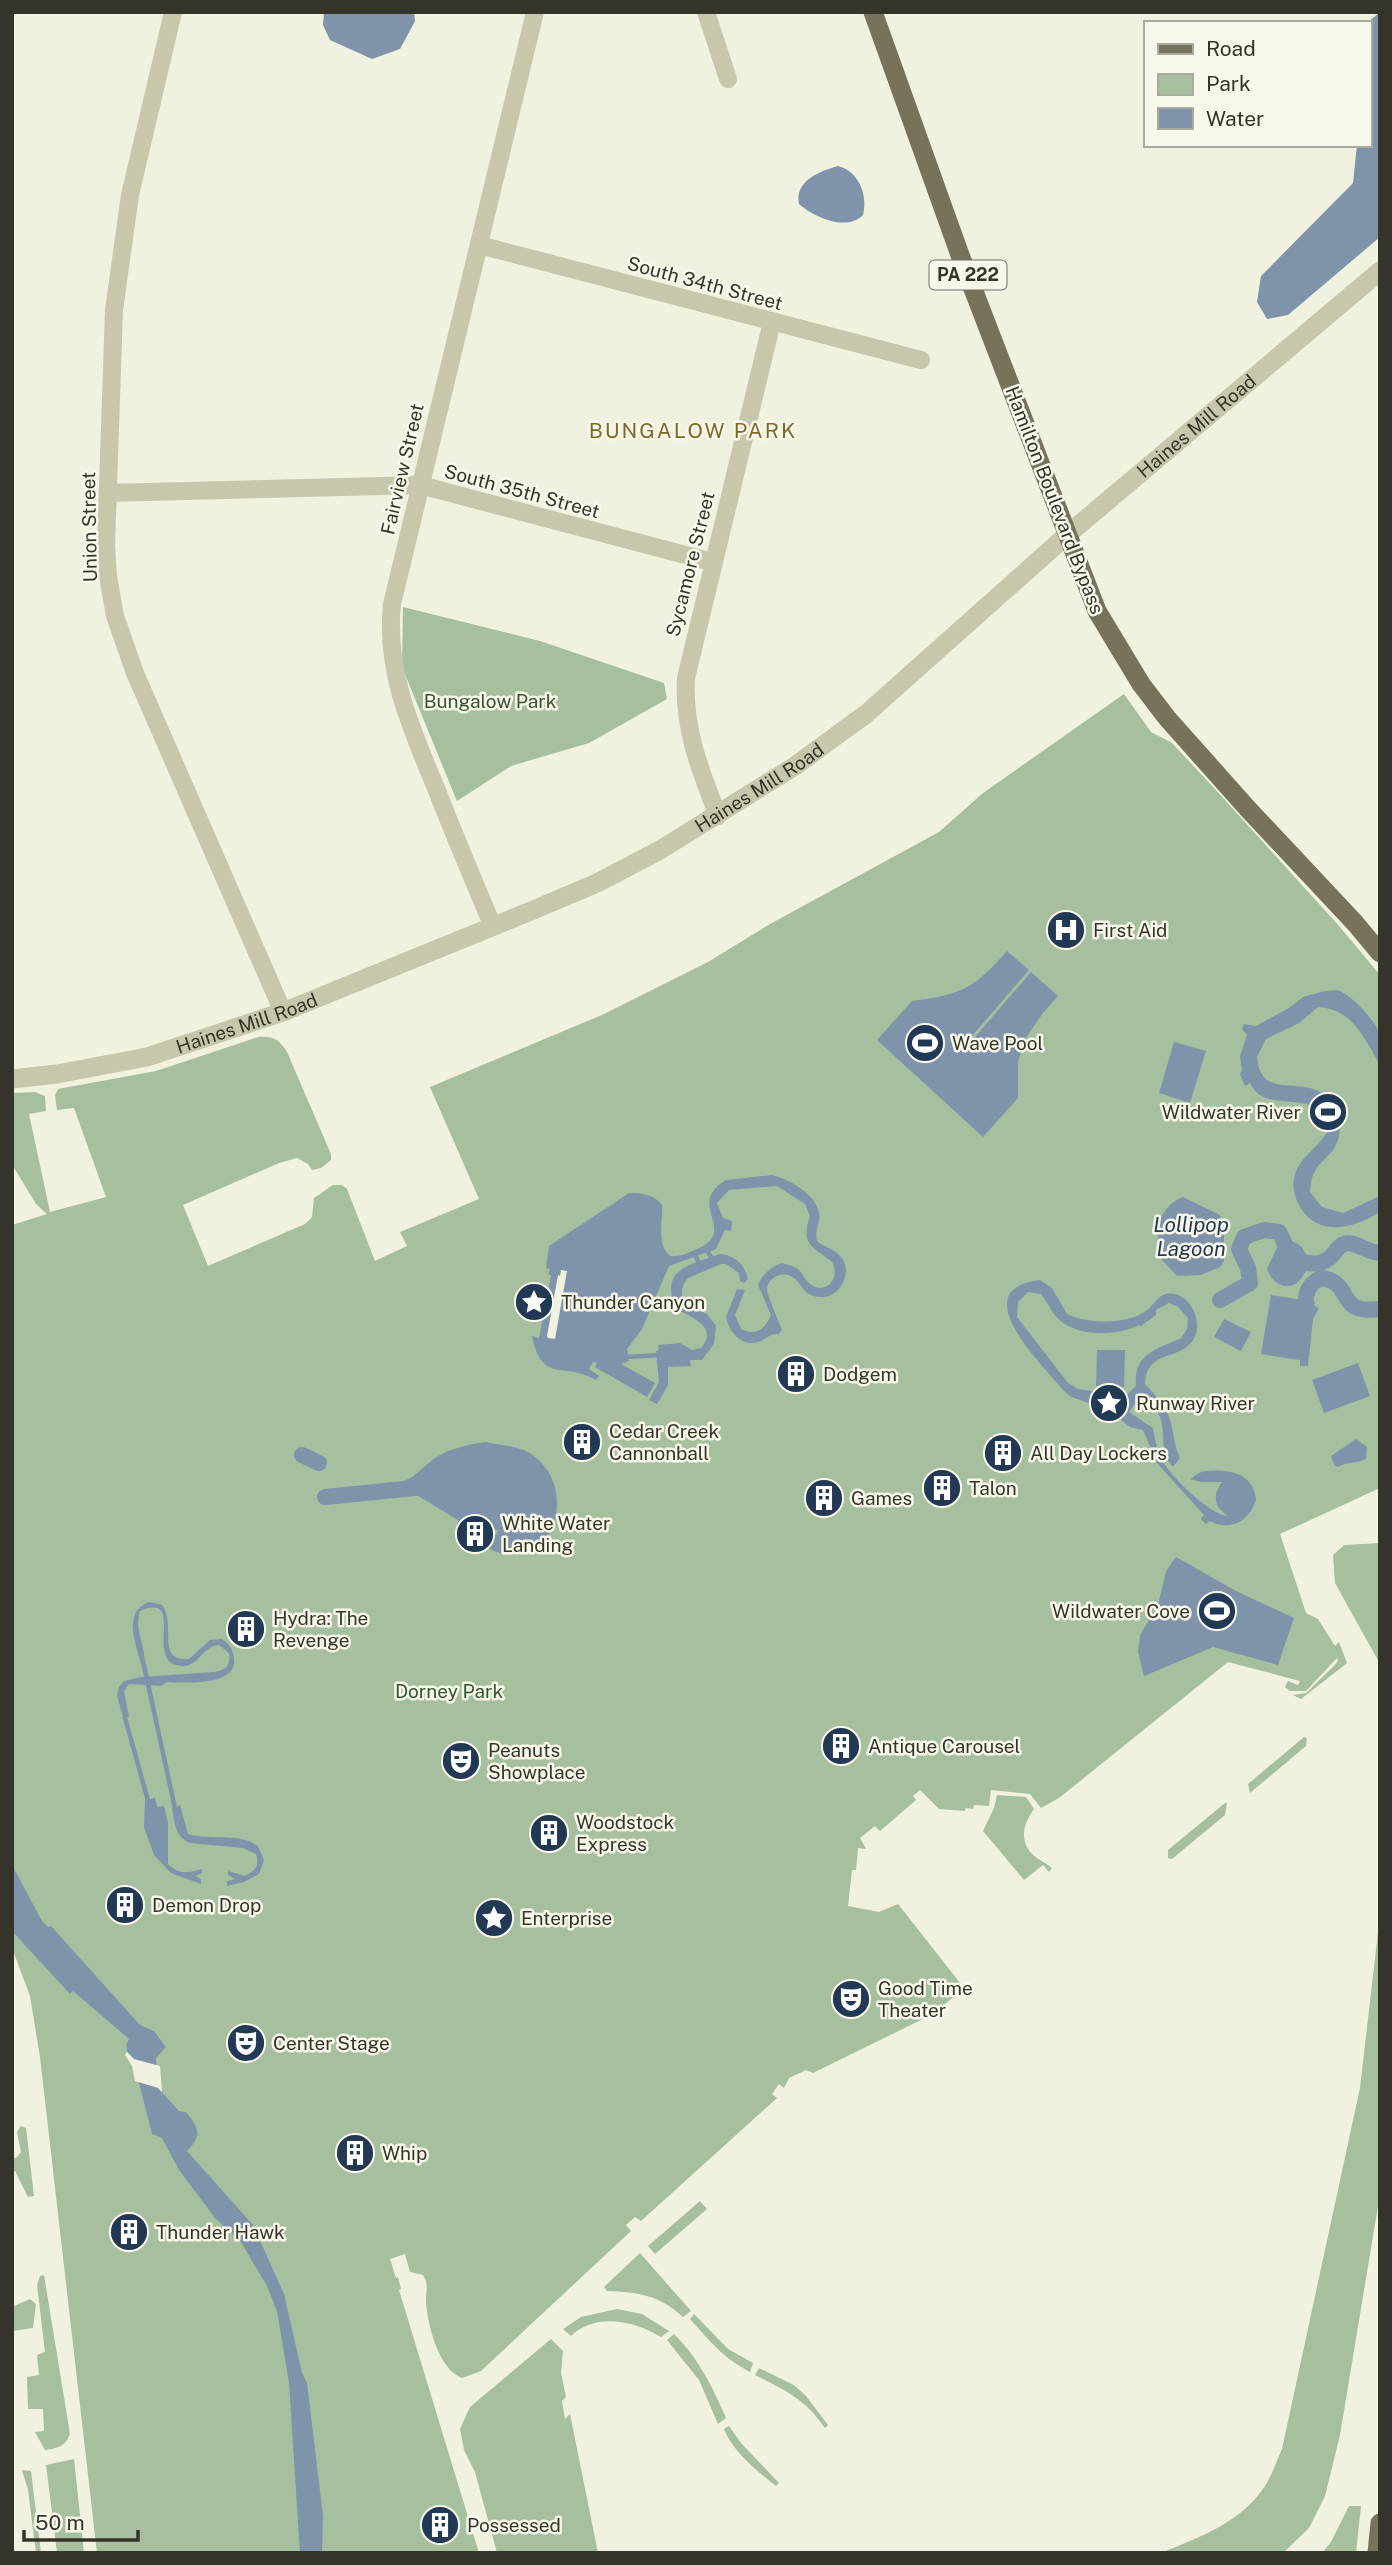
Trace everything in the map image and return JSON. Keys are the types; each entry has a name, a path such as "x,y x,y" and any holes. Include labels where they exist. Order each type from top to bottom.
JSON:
{"main road":[{"name":"Hamilton Boulevard Bypass","path":"873,12 960,255 1097,611 1141,684 1195,751 1378,948"},
{"path":"1377,2553 1380,2524"}],"street":[{"name":"Union Street","path":"173,12 138,157 118,272 110,388 106,545 108,576 123,645 284,1013"},
{"name":"Fairview Street","path":"493,927 403,707 391,656 392,604 535,12"},
{"path":"706,12 728,79"},
{"name":"South 34th Street","path":"478,245 921,360"},
{"name":"Haines Mill Road","path":"12,1079 69,1072 147,1057 284,1013 597,883 718,816 795,766 866,714 1067,535 1380,271"},
{"name":"Sycamore Street","path":"718,816 690,740 685,690 687,666 772,322"},
{"name":"South 35th Street","path":"108,493 420,485 712,562"}],"green space":[{"name":"Bungalow Park","path":"403,607 540,641 664,683 667,699 589,743 511,766 457,801 402,667"},
{"name":"Dorney Park","path":"1124,694 1151,732 1172,743 1339,926 1380,975 1380,1488 1280,1534 1306,1613 1318,1619 1335,1646 1339,1642 1347,1663 1301,1699 1293,1695 1306,1693 1335,1665 1337,1658 1306,1691 1290,1691 1285,1687 1288,1681 1298,1685 1300,1681 1228,1662 1059,1798 1041,1808 1030,1794 991,1790 989,1806 974,1805 973,1809 966,1808 965,1811 939,1809 920,1790 913,1796 916,1800 880,1831 875,1826 860,1838 866,1849 858,1848 856,1870 852,1870 848,1906 879,1912 898,1904 964,1988 933,2014 813,2073 806,2070 789,2078 784,2088 779,2084 772,2094 777,2098 641,2221 635,2217 626,2225 631,2231 481,2371 462,2378 447,2366 432,2333 427,2311 427,2285 423,2275 410,2272 405,2254 390,2259 396,2278 398,2277 399,2290 479,2553 97,2553 40,2057 30,1996 12,1948 12,1225 47,1214 36,1204 13,1166 12,1093 35,1092 45,1096 46,1111 29,1114 50,1212 106,1197 74,1108 57,1110 55,1095 58,1089 156,1071 258,1037 275,1039 287,1052 331,1154 331,1160 321,1168 312,1170 308,1164 297,1158 279,1163 183,1205 208,1266 305,1224 312,1217 314,1198 333,1185 342,1185 347,1189 375,1261 407,1246 400,1232 479,1199 430,1087 602,1015 708,962 770,924 939,832 983,793"},
{"path":"1380,1543 1380,1664 1335,1583 1333,1555 1344,1545"},
{"path":"1304,1737 1307,1738 1306,1746 1250,1793 1248,1784"},
{"path":"997,1795 1026,1797 1034,1809 1025,1826 1025,1843 1033,1855 1052,1868 1049,1872 1043,1865 1024,1880 983,1831"},
{"path":"1225,1803 1225,1815 1172,1859 1168,1858 1168,1850"},
{"path":"1380,1915 1380,2194 1340,2435 1325,2496 1309,2528 1283,2553 1160,2553 1189,2542 1242,2512 1266,2485 1282,2449 1360,2088"},
{"path":"21,2126 26,2128 34,2196 28,2197 12,2170 12,2158 16,2158 21,2152 17,2132"},
{"path":"700,2201 707,2209 655,2254 648,2246"},
{"path":"640,2253 691,2311 683,2317 657,2299 629,2292 607,2291 604,2287"},
{"path":"44,2275 70,2434 61,2446 45,2450 35,2432 44,2431 43,2409 28,2409 27,2377 39,2375 37,2355 45,2352 37,2285 40,2276"},
{"path":"30,2299 36,2304 33,2328 12,2331 12,2307"},
{"path":"617,2309 642,2314 669,2331 661,2337 627,2323 615,2322 592,2324 571,2336 563,2329 581,2317"},
{"path":"694,2314 728,2349 753,2363 750,2372 724,2355 711,2342 690,2319"},
{"path":"674,2334 698,2363 715,2395 726,2418 718,2424 699,2380 667,2340"},
{"path":"551,2339 563,2351 561,2373 566,2397 562,2401 565,2419 570,2414 598,2553 497,2553 475,2472 464,2450 460,2429 470,2407"},
{"path":"759,2368 794,2385 828,2425 825,2428 794,2396 755,2375"},
{"path":"729,2426 741,2443 779,2483 776,2486 733,2446 724,2429"},
{"path":"74,2459 84,2553 57,2553 46,2465"},
{"path":"22,2470 31,2471 41,2553 36,2553 28,2490"},
{"path":"1349,2506 1361,2506 1356,2553 1322,2553 1331,2542"}],"water":[{"path":"324,12 414,12 415,21 400,49 372,59 330,40 323,25"},
{"path":"1380,12 1380,237 1288,315 1267,319 1257,302 1261,276 1353,183 1357,147 1371,147 1369,21"},
{"path":"838,166 851,173 863,192 863,215 856,220 830,221 799,204 800,189 804,183 816,174"},
{"name":"Wave Pool","path":"1007,951 1029,970 967,1042 969,1044 1031,972 1058,996 1025,1039 1018,1062 1018,1098 983,1137 877,1040 912,1001 943,996 966,988 986,974"},
{"name":"Wildwater River","path":"1337,990 1356,1002 1378,1029 1380,1065 1363,1035 1349,1019 1330,1009 1318,1007 1299,1023 1266,1039 1257,1057 1260,1072 1267,1080 1276,1084 1312,1088 1323,1094 1336,1109 1339,1133 1336,1145 1317,1168 1311,1184 1310,1192 1322,1207 1343,1213 1380,1196 1380,1212 1350,1225 1329,1227 1310,1219 1300,1207 1294,1191 1294,1179 1299,1165 1328,1130 1317,1108 1299,1102 1271,1099 1255,1091 1250,1083 1245,1086 1240,1074 1240,1056 1247,1035 1242,1029 1244,1024 1256,1026 1303,997"},
{"path":"1174,1042 1206,1051 1190,1103 1159,1093"},
{"path":"772,1175 801,1188 817,1206 817,1241 838,1253 845,1266 842,1285 837,1290 826,1297 813,1296 794,1278 778,1275 769,1282 767,1290 782,1329 779,1334 752,1343 737,1337 726,1317 737,1289 745,1290 735,1315 741,1329 756,1332 763,1328 771,1315 758,1285 771,1269 782,1263 793,1267 799,1270 810,1284 821,1288 830,1284 835,1274 832,1262 808,1240 807,1226 810,1216 805,1204 777,1186 729,1190 717,1203 723,1218 732,1221 731,1231 725,1230 716,1249 669,1266 642,1329 627,1349 629,1361 621,1364 655,1383 647,1397 595,1367 597,1363 593,1362 589,1369 599,1376 596,1380 556,1369 542,1361 532,1336 539,1338 551,1275 548,1275 550,1269 546,1268 549,1246 629,1193 638,1193 651,1196 662,1205 661,1232 666,1251 670,1256 684,1254 709,1242 714,1234 710,1199 714,1189 726,1180"},
{"name":"Lollipop Lagoon","path":"1183,1197 1220,1215 1224,1225 1224,1261 1220,1267 1201,1275 1177,1276 1161,1259 1158,1231 1161,1219 1172,1203"},
{"path":"1289,1241 1304,1250 1308,1268 1298,1282 1284,1286 1272,1278 1267,1269 1278,1245"},
{"path":"720,1254 739,1262 748,1279 744,1283 740,1281 739,1273 726,1264 688,1278 682,1293 685,1304 707,1314 716,1326 714,1344 702,1360 690,1360 691,1366 668,1367 668,1385 657,1404 649,1400 659,1382 656,1351 659,1350 658,1345 680,1343 692,1350 701,1348 707,1334 705,1328 695,1319 675,1308 671,1284 675,1276 689,1265"},
{"name":"Runway River","path":"1040,1280 1052,1288 1067,1314 1085,1320 1107,1322 1138,1316 1166,1294 1182,1297 1188,1303 1196,1319 1195,1336 1184,1349 1150,1366 1145,1384 1160,1400 1168,1415 1180,1458 1173,1467 1166,1456 1162,1423 1156,1411 1141,1396 1129,1412 1153,1428 1159,1452 1167,1467 1182,1485 1211,1509 1228,1516 1217,1505 1216,1500 1222,1482 1190,1479 1203,1472 1213,1471 1230,1472 1245,1478 1254,1491 1256,1500 1243,1519 1231,1525 1209,1521 1206,1524 1201,1519 1204,1515 1157,1463 1143,1430 1130,1427 1099,1403 1097,1413 1089,1403 1071,1397 1063,1390 1015,1329 1008,1312 1008,1297 1018,1286","holes":["1028,1292 1041,1294 1061,1321 1082,1331 1112,1333 1141,1326 1156,1315 1156,1310 1169,1303 1178,1307 1188,1318 1187,1329 1181,1338 1156,1349 1143,1359 1136,1375 1136,1386 1123,1398 1120,1405 1098,1392 1078,1389 1068,1383 1017,1317 1018,1302"]},
{"path":"1271,1295 1315,1302 1314,1306 1319,1308 1313,1319 1308,1366 1300,1366 1300,1360 1261,1354"},
{"path":"1224,1319 1251,1332 1241,1351 1214,1337"},
{"path":"1097,1350 1125,1350 1124,1387 1109,1389 1096,1386"},
{"path":"1358,1363 1370,1396 1324,1413 1312,1380"},
{"path":"1356,1439 1367,1447 1366,1459 1338,1467 1334,1465 1331,1456"},
{"path":"486,1442 528,1452 540,1462 555,1487 556,1516 543,1543 532,1553 521,1547 511,1551 492,1545 498,1531 467,1517 462,1528 457,1525 458,1520 415,1494 405,1491 404,1481 436,1457 457,1448"},
{"name":"Wildwater Cove","path":"1176,1557 1236,1591 1294,1618 1278,1665 1213,1647 1144,1676 1138,1652 1140,1635 1158,1605 1166,1571"},
{"path":"149,1602 162,1605 166,1613 169,1649 173,1655 189,1659 210,1640 222,1639 232,1650 233,1667 228,1674 209,1681 167,1682 161,1686 129,1684 124,1691 129,1717 123,1717 117,1695 124,1681 141,1677 214,1672 225,1669 229,1661 229,1653 219,1645 213,1646 189,1665 176,1665 168,1660 164,1651 164,1618 161,1610 153,1608 140,1611 138,1617 145,1664 141,1664 134,1638 133,1621 141,1607"},
{"path":"155,1798 157,1807 164,1806 168,1823 168,1864 184,1872 202,1869 202,1873 195,1876 201,1879 201,1884 171,1873 154,1855 144,1827 145,1800"},
{"path":"180,1805 188,1834 242,1839 258,1846 264,1860 259,1874 244,1882 227,1886 227,1881 235,1879 228,1875 228,1871 245,1876 249,1874 257,1865 256,1854 243,1848 190,1843 185,1840 176,1829 172,1809"},
{"path":"12,1865 42,1921 48,1927 51,1926 140,2025 154,2031 166,2047 156,2058 158,2088 179,2111 186,2112 196,2127 197,2136 187,2151 253,2225 284,2294 302,2373 307,2383 323,2516 322,2553 300,2553 289,2383 277,2311 267,2286 241,2242 215,2218 179,2170 162,2138 152,2134 133,2059 127,2050 129,2039 73,1991 70,1994 12,1931"}],"pier":[{"path":"561,1270 567,1271 555,1339 547,1336"},
{"path":"127,2052 134,2059 160,2066 162,2092 158,2088 135,2081 132,2066 125,2055"}],"waterway":[{"path":"1220,1300 1250,1283 1248,1268 1239,1249 1244,1237 1264,1230 1279,1232 1287,1250 1307,1263 1323,1261 1348,1243 1380,1253"},
{"path":"708,1252 711,1257"},
{"path":"696,1257 698,1261"},
{"path":"1305,1314 1309,1288 1321,1278 1338,1285 1350,1303 1356,1307 1366,1310 1380,1309"},
{"name":"Thunder Canyon","path":"625,1357 662,1355"},
{"path":"302,1455 319,1463"},
{"path":"325,1497 424,1487"},
{"path":"487,1539 503,1546 513,1546"},
{"path":"143,1661 176,1813"},
{"path":"125,1718 149,1804"}],"place":[{"name":"First Aid","path":"1066,930"},
{"name":"Wave Pool","path":"925,1043"},
{"name":"Wildwater River","path":"1328,1112"},
{"name":"Thunder Canyon","path":"534,1302"},
{"name":"Dodgem","path":"796,1374"},
{"name":"Runway River","path":"1109,1403"},
{"name":"Cedar Creek Cannonball","path":"582,1442"},
{"name":"All Day Lockers","path":"1003,1453"},
{"name":"Talon","path":"942,1488"},
{"name":"Games","path":"824,1498"},
{"name":"White Water Landing","path":"475,1534"},
{"name":"Wildwater Cove","path":"1217,1611"},
{"name":"Hydra: The Revenge","path":"246,1629"},
{"name":"Antique Carousel","path":"841,1746"},
{"name":"Peanuts Showplace","path":"461,1761"},
{"name":"Woodstock Express","path":"549,1833"},
{"name":"Demon Drop","path":"125,1905"},
{"name":"Enterprise","path":"494,1918"},
{"name":"Good Time Theater","path":"851,1999"},
{"name":"Center Stage","path":"246,2043"},
{"name":"Whip","path":"355,2153"},
{"name":"Thunder Hawk","path":"129,2232"},
{"name":"Possessed","path":"440,2525"}],"district":[{"name":"BUNGALOW PARK","path":"693,431"}]}
